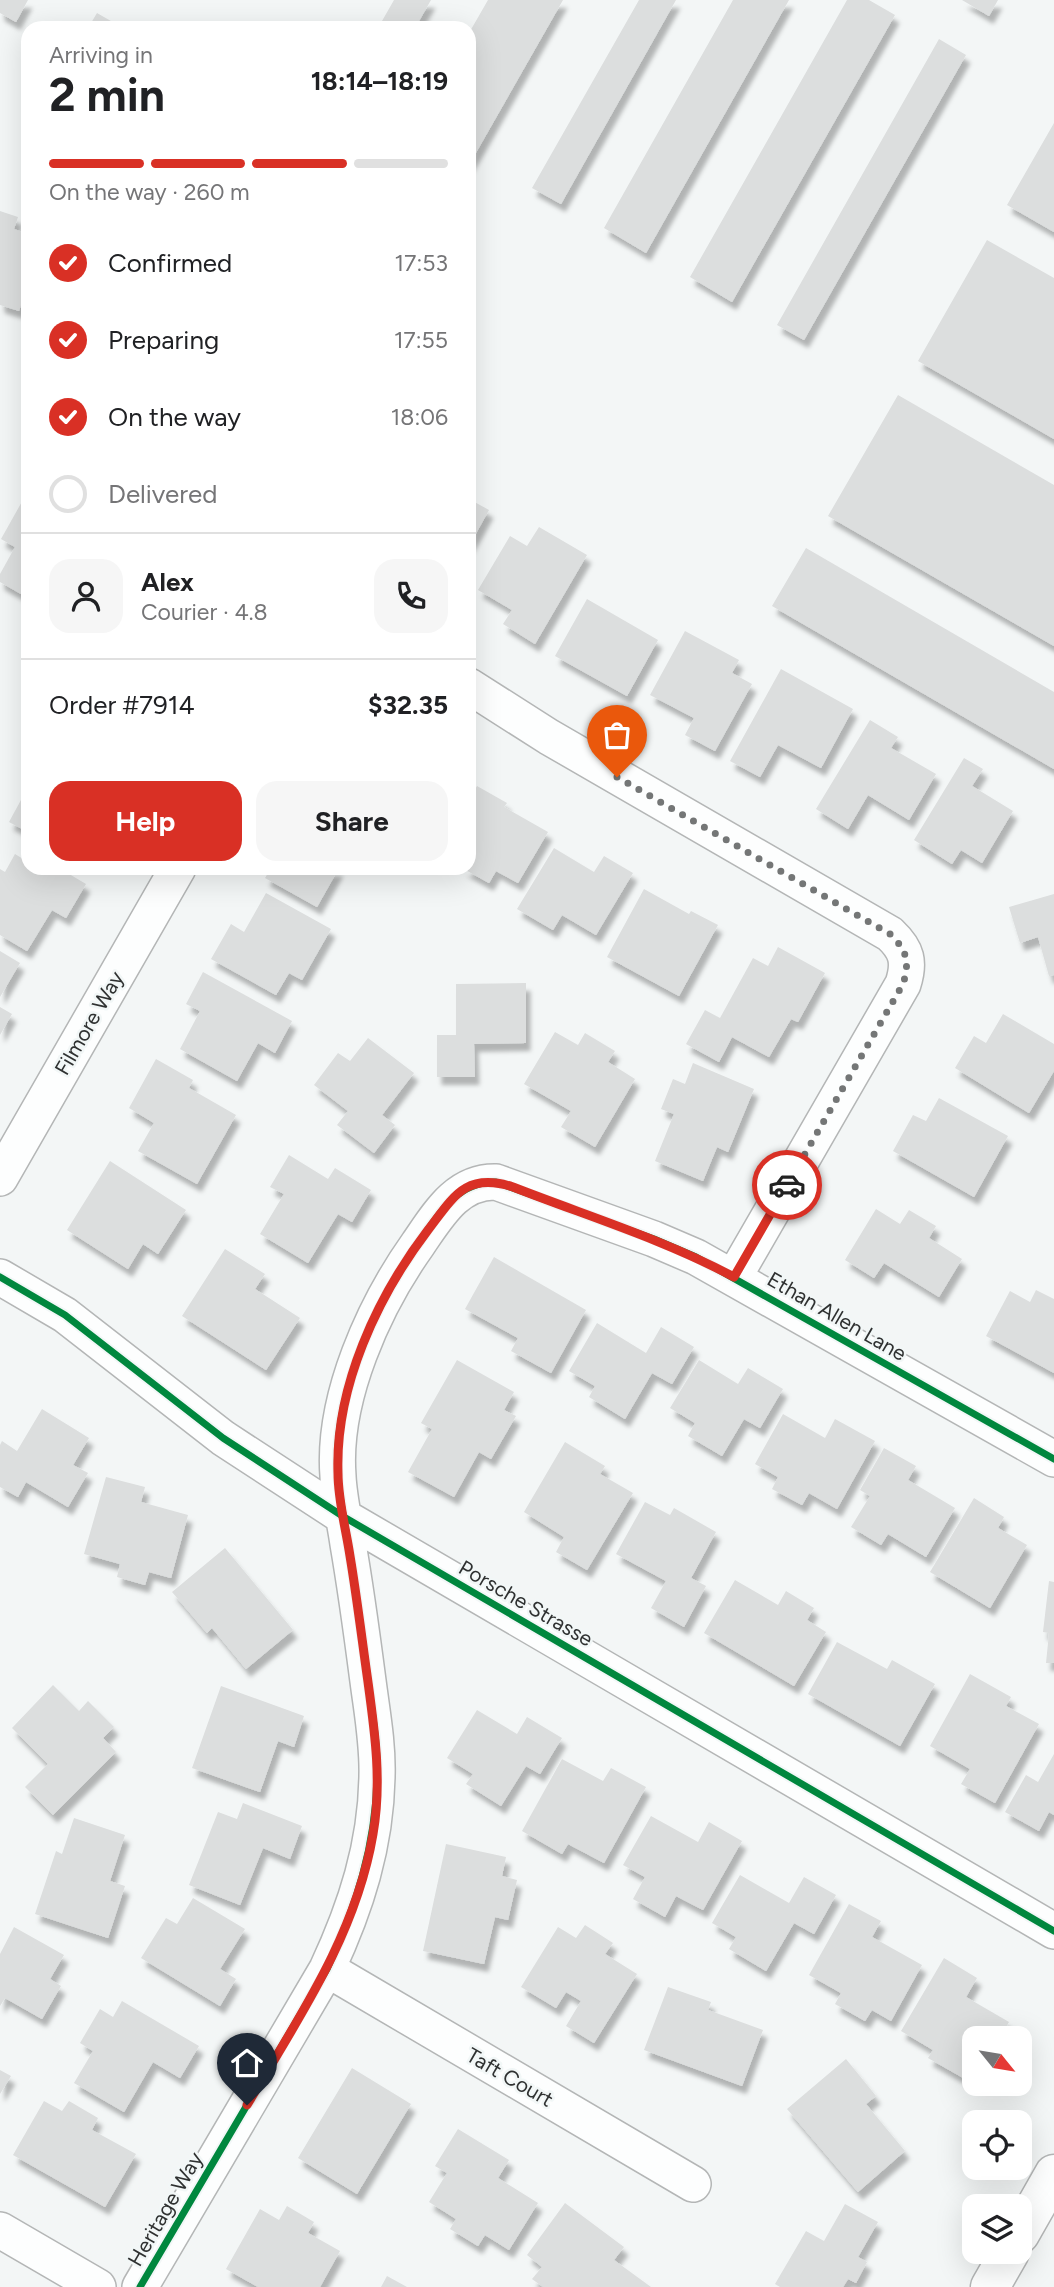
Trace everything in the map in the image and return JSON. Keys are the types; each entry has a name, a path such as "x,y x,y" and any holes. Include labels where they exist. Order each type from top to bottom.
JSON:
{"main road":[{"path":"1032,2213 1054,2174"},
{"path":"990,2287 1003,2264"}],"street":[{"path":"476,690 549,737 890,934 901,944 908,957 903,984 734,1277"},
{"name":"Filmore Way","path":"0,1178 174,875"},
{"name":"Ethan Allen Lane","path":"344,1517 338,1474 341,1423 365,1338 381,1303 402,1268 450,1201 465,1188 481,1181 513,1187 696,1257 1054,1459"},
{"name":"Porsche Strasse","path":"0,1277 65,1315 223,1438 344,1517 1054,1931"},
{"name":"Heritage Way","path":"140,2287 327,1969 357,1899 373,1833 376,1741 344,1517"},
{"name":"Taft Court","path":"327,1969 693,2184"},
{"path":"0,2230 98,2287"}],"building":[{"path":"0,0 28,0 16,22 0,13"},
{"path":"394,0 431,0 419,21 382,21"},
{"path":"488,0 563,0 476,153 476,21"},
{"path":"639,0 676,0 561,204 532,188"},
{"path":"733,0 789,0 646,253 604,228"},
{"path":"847,0 869,0 895,15 732,302 690,277"},
{"path":"962,0 998,0 989,16"},
{"path":"97,13 111,21 92,21"},
{"path":"939,39 966,55 804,340 777,325"},
{"path":"1054,123 1054,232 1007,205"},
{"path":"0,211 18,217 14,229 21,232 21,305 19,311 0,305"},
{"path":"987,240 1054,278 1054,439 918,361"},
{"path":"898,395 1054,485 1054,646 828,516"},
{"path":"21,503 21,594 0,582 0,574 15,547 1,539"},
{"path":"476,503 489,510 476,533"},
{"path":"539,527 587,555 535,644 503,624 512,610 478,590 510,536 527,546"},
{"path":"806,548 1054,692 1054,769 772,606"},
{"path":"587,599 658,640 627,696 555,656"},
{"path":"685,631 739,660 732,673 752,684 715,751 685,735 694,718 650,695"},
{"path":"781,669 853,709 821,768 778,745 760,777 730,761"},
{"path":"870,720 898,737 891,748 936,774 909,820 868,795 848,829 816,809"},
{"path":"964,758 983,769 972,786 1013,811 982,863 961,850 952,864 914,840"},
{"path":"476,788 507,803 504,807 548,832 518,883 496,871 489,883 475,875"},
{"path":"21,800 21,828 9,822"},
{"path":"554,848 594,872 604,856 633,873 596,935 562,915 553,930 517,909"},
{"path":"15,854 21,858 21,875 71,875 86,884 66,918 52,910 27,951 0,935 0,869 5,872"},
{"path":"267,875 335,875 317,907 265,878"},
{"path":"644,889 689,914 691,911 718,925 679,996 607,957"},
{"path":"266,893 331,929 302,980 289,973 276,995 211,959 231,924 244,932"},
{"path":"1054,894 1054,975 1049,976 1038,937 1020,943 1009,907"},
{"path":"778,947 825,973 798,1022 791,1019 769,1057 732,1037 719,1062 686,1044 705,1010 720,1018 753,958 768,966"},
{"path":"0,951 20,963 0,997"},
{"path":"203,972 292,1021 275,1053 258,1043 237,1081 180,1049 200,1011 186,1004"},
{"path":"526,983 526,1043 474,1044 475,1077 437,1077 437,1035 456,1035 456,984"},
{"path":"0,1007 12,1014 0,1035"},
{"path":"1003,1014 1054,1044 1054,1071 1029,1113 955,1068 974,1036 986,1043"},
{"path":"555,1032 578,1045 585,1033 615,1051 608,1062 635,1079 595,1147 561,1127 571,1111 524,1084"},
{"path":"368,1038 414,1073 382,1115 395,1125 374,1153 337,1125 348,1111 314,1085 338,1053 350,1061"},
{"path":"156,1059 193,1080 189,1088 236,1115 197,1184 138,1151 154,1123 129,1108"},
{"path":"693,1063 754,1089 728,1152 717,1147 703,1181 655,1161 674,1114 661,1109 673,1079 685,1084"},
{"path":"939,1098 1008,1136 974,1197 893,1151 913,1115 926,1121"},
{"path":"289,1155 328,1179 335,1168 371,1190 352,1222 338,1214 308,1263 260,1234 284,1194 270,1187"},
{"path":"110,1161 186,1210 158,1254 143,1244 128,1269 67,1230"},
{"path":"876,1209 900,1224 909,1210 936,1226 929,1238 962,1259 939,1297 884,1263 874,1278 845,1260"},
{"path":"225,1249 265,1274 255,1289 300,1318 266,1370 182,1316"},
{"path":"494,1257 586,1310 551,1373 511,1351 518,1338 465,1309"},
{"path":"1036,1290 1054,1299 1054,1373 986,1336 1010,1291 1030,1302"},
{"path":"597,1323 646,1353 661,1327 694,1347 672,1384 652,1373 625,1419 589,1397 595,1386 569,1371"},
{"path":"457,1360 514,1392 504,1410 516,1416 491,1459 479,1452 454,1497 408,1472 432,1429 421,1423"},
{"path":"699,1360 738,1384 748,1368 783,1389 760,1428 744,1419 722,1456 688,1436 695,1423 670,1408"},
{"path":"42,1409 89,1438 73,1465 88,1473 68,1507 26,1482 18,1497 0,1487 2,1441 17,1451"},
{"path":"783,1414 825,1438 835,1419 875,1441 837,1509 809,1493 802,1505 772,1489 778,1477 755,1464"},
{"path":"565,1442 605,1466 600,1474 633,1493 587,1570 556,1552 564,1537 524,1512"},
{"path":"884,1448 916,1466 908,1480 955,1508 926,1557 888,1534 881,1545 851,1527 870,1496 860,1490"},
{"path":"106,1477 145,1487 141,1502 188,1515 171,1578 149,1572 145,1585 117,1577 120,1564 84,1554"},
{"path":"974,1498 1004,1517 998,1528 1027,1545 990,1608 930,1572"},
{"path":"645,1502 670,1515 674,1508 716,1532 691,1578 706,1586 684,1627 651,1608 666,1581 616,1554"},
{"path":"225,1548 293,1630 246,1669 212,1628 207,1633 172,1592"},
{"path":"735,1580 778,1605 786,1591 814,1608 807,1620 826,1632 794,1686 704,1633"},
{"path":"1049,1581 1054,1582 1054,1663 1046,1663 1049,1633 1043,1632"},
{"path":"837,1642 887,1669 892,1660 935,1684 900,1746 808,1694"},
{"path":"970,1674 1011,1697 1006,1706 1039,1724 995,1803 961,1784 970,1769 930,1746"},
{"path":"53,1685 79,1711 88,1701 114,1727 103,1738 116,1752 53,1815 25,1787 48,1764 12,1728"},
{"path":"221,1686 304,1716 294,1747 278,1741 260,1792 192,1768"},
{"path":"477,1710 517,1734 527,1717 562,1738 540,1774 526,1766 501,1806 466,1784 473,1774 447,1758"},
{"path":"1054,1754 1054,1815 1049,1812 1039,1831 1005,1812 1026,1775 1038,1782"},
{"path":"562,1759 603,1781 611,1768 646,1787 604,1863 568,1844 562,1854 522,1831"},
{"path":"243,1803 302,1826 290,1859 263,1848 240,1905 189,1885 218,1812 237,1819"},
{"path":"651,1816 698,1842 709,1822 742,1841 703,1910 676,1896 665,1917 633,1899 645,1877 623,1865"},
{"path":"74,1818 125,1835 110,1881 125,1886 108,1938 35,1914 56,1851 62,1854"},
{"path":"446,1844 506,1857 502,1876 517,1880 508,1920 495,1917 484,1964 423,1951"},
{"path":"740,1875 789,1903 804,1877 836,1895 814,1934 794,1923 766,1971 729,1949 736,1937 712,1923"},
{"path":"193,1898 245,1929 220,1969 236,1979 220,2006 141,1958 166,1918 177,1924"},
{"path":"849,1904 881,1921 872,1937 922,1965 891,2021 872,2010 865,2021 835,2004 841,1993 809,1975"},
{"path":"585,1925 613,1943 605,1954 637,1974 594,2043 566,2026 581,2001 566,1992 556,2008 521,1987 558,1927 576,1938"},
{"path":"14,1927 64,1955 50,1979 61,1986 42,2019 5,1998 0,2006 0,1954"},
{"path":"944,1958 977,1978 966,1997 1009,2022 1007,2026 962,2026 962,2077 928,2058 933,2050 901,2031"},
{"path":"668,1987 711,2002 708,2010 763,2030 742,2086 644,2050"},
{"path":"122,2001 199,2046 180,2078 153,2062 124,2112 74,2083 93,2051 80,2043 100,2009 113,2017"},
{"path":"846,2059 876,2096 866,2104 905,2151 858,2192 787,2109"},
{"path":"352,2068 411,2104 357,2194 298,2158"},
{"path":"0,2070 11,2076 0,2094"},
{"path":"44,2101 62,2111 69,2101 98,2118 92,2130 136,2154 105,2207 13,2155"},
{"path":"458,2129 509,2160 498,2178 538,2203 509,2250 485,2235 478,2246 450,2229 456,2219 429,2202 447,2173 435,2166"},
{"path":"565,2203 624,2247 614,2260 651,2287 543,2287 532,2279 542,2267 527,2255"},
{"path":"845,2204 878,2222 858,2257 867,2262 856,2283 848,2279 843,2287 780,2287 775,2284 806,2231 824,2241"},
{"path":"287,2206 314,2222 308,2233 340,2251 320,2287 258,2287 226,2269 260,2209 279,2220"},
{"path":"387,2276 407,2287 381,2287"}],"cycle path":[{"path":"140,2287 327,1969 347,1922 362,1875 373,1827 377,1752 339,1485 338,1446 349,1385 372,1324 386,1295 425,1233 450,1202 470,1187 496,1182 654,1239 696,1257 1054,1459"},
{"path":"0,1277 65,1315 223,1438 344,1517 1054,1931"}],"way so far":[{"path":"617,777 890,934 901,944 908,957 903,984 787,1185"}],"route":[{"path":"247,2105 327,1969 357,1899 373,1833 376,1741 340,1493 338,1453 341,1423 352,1379 365,1338 381,1303 425,1234 450,1201 465,1188 481,1181 513,1187 654,1239 734,1277 787,1185"}]}
